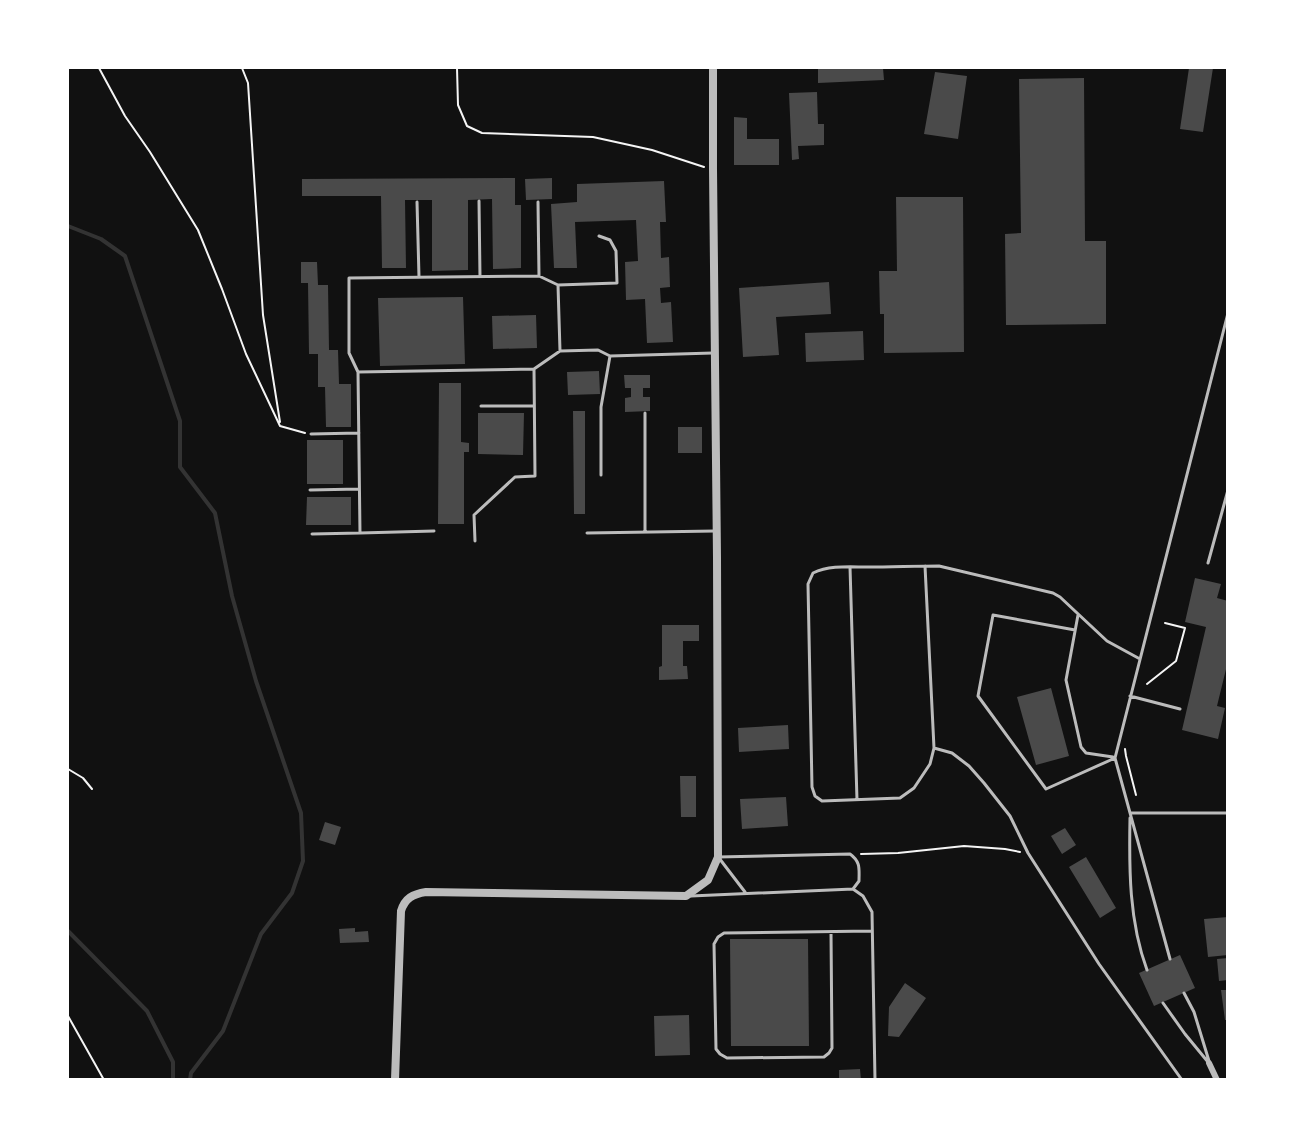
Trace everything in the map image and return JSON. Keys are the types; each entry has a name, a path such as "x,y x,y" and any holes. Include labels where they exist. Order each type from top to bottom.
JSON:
{"street":[{"path":"396,1080 401,911 403,904 413,895 426,892 686,896 708,880 718,857 713,68"},
{"path":"1209,1063 1217,1080"}],"lane":[{"path":"479,201 480,277"},
{"path":"417,202 419,278"},
{"path":"537,202 539,276"},
{"path":"360,533 358,372 349,352 349,278 539,276 558,285 617,283 616,251 610,240 599,236"},
{"path":"558,285 560,351"},
{"path":"1170,959 1115,758 1227,314"},
{"path":"358,372 534,369 560,351 598,350 610,356 715,352"},
{"path":"601,475 601,407 610,356"},
{"path":"475,541 474,516 515,477 535,476 534,369"},
{"path":"481,406 534,406"},
{"path":"645,413 645,532"},
{"path":"310,434 359,433"},
{"path":"310,490 359,489"},
{"path":"1208,563 1227,490"},
{"path":"312,534 434,531"},
{"path":"587,533 717,531"},
{"path":"925,566 934,748 930,764 914,788 900,798 822,801 815,796 812,787 808,585 813,573 824,568 850,567 925,566 939,566 1053,593 1107,641 1140,659"},
{"path":"850,567 857,800"},
{"path":"1076,630 993,615 978,696 1046,789 1115,758"},
{"path":"1078,615 1066,680 1081,747 1086,753 1115,758"},
{"path":"1131,696 1180,709"},
{"path":"934,748 952,753 969,766 1010,816 1028,853 1099,964 1182,1080"},
{"path":"1130,813 1227,813"},
{"path":"1130,813 1129,876 1134,921 1147,970"},
{"path":"718,857 850,854 856,858 859,866 859,882 853,889"},
{"path":"718,857 745,892"},
{"path":"686,896 853,889 863,896 872,912 875,1080"},
{"path":"831,932 832,1047 829,1053 824,1057 727,1058 720,1054 716,1049 714,944 717,937 724,933 872,931"},
{"path":"1184,993 1194,1012 1209,1063"},
{"path":"1162,1003 1209,1063"}],"path":[{"path":"99,68 125,116 198,230 246,354 280,426 310,434"},
{"path":"242,68 248,83 263,315 280,426"},
{"path":"457,68 458,105 467,126 482,133 592,137 652,150 713,170"},
{"path":"1147,684 1176,661 1185,628 1165,623"},
{"path":"1125,743 1136,795"},
{"path":"68,769 83,778 92,789"},
{"path":"850,854 898,854 964,846 1028,853"},
{"path":"68,1016 104,1080"}],"building":[{"path":"818,68 883,68 884,80 818,83"},
{"path":"1189,68 1213,68 1203,132 1180,129"},
{"path":"935,72 967,76 958,139 924,134"},
{"path":"1084,78 1085,241 1106,241 1106,324 1006,325 1005,234 1021,233 1019,79"},
{"path":"817,92 818,124 824,124 824,145 798,146 799,159 792,160 789,93"},
{"path":"734,117 747,118 747,139 779,139 779,165 734,165"},
{"path":"515,178 515,205 521,205 521,268 493,269 492,199 468,200 468,270 432,271 432,200 405,200 406,268 382,268 381,196 302,196 302,179"},
{"path":"552,178 552,199 526,200 525,179"},
{"path":"664,181 666,222 660,222 661,258 669,257 670,287 660,288 661,303 671,302 673,342 647,343 645,299 626,300 625,262 638,261 636,220 575,222 577,268 554,268 551,204 577,202 577,184"},
{"path":"896,197 963,197 964,352 884,353 884,314 880,314 879,271 897,271"},
{"path":"301,262 317,262 318,285 328,285 329,350 338,350 339,384 351,384 351,427 326,427 325,387 318,387 318,354 309,354 308,283 301,283"},
{"path":"829,282 831,314 776,317 779,355 743,357 739,288"},
{"path":"463,297 465,364 380,366 378,298"},
{"path":"536,315 537,348 493,349 492,316"},
{"path":"863,331 864,360 806,362 805,333"},
{"path":"599,371 600,394 568,395 567,372"},
{"path":"624,375 650,375 650,388 643,388 643,397 650,397 650,411 625,412 625,398 631,397 631,388 625,388"},
{"path":"439,383 461,383 461,442 469,443 469,452 464,452 464,524 438,524"},
{"path":"573,411 585,411 585,514 574,514"},
{"path":"478,413 524,413 523,455 478,454"},
{"path":"678,427 702,427 702,453 678,453"},
{"path":"307,440 343,440 343,484 307,484"},
{"path":"307,497 351,497 351,525 306,525"},
{"path":"1195,578 1221,584 1217,598 1228,601 1228,661 1217,706 1225,708 1218,739 1182,730 1206,627 1185,622"},
{"path":"662,625 699,625 699,641 683,641 683,666 687,666 688,679 659,680 659,667 662,666"},
{"path":"1051,688 1069,756 1036,765 1017,697"},
{"path":"788,725 789,749 739,752 738,728"},
{"path":"680,776 696,776 696,817 681,817"},
{"path":"786,797 788,826 742,829 740,799"},
{"path":"325,822 341,827 335,845 319,840"},
{"path":"1065,828 1076,845 1062,854 1051,836"},
{"path":"1086,857 1116,908 1100,918 1069,867"},
{"path":"1228,917 1228,955 1208,957 1204,919"},
{"path":"355,928 355,932 368,931 369,942 340,943 339,929"},
{"path":"730,939 808,939 809,1046 731,1046"},
{"path":"1180,955 1195,988 1154,1006 1139,973"},
{"path":"1228,958 1228,980 1219,981 1217,959"},
{"path":"905,983 926,998 899,1037 888,1036 889,1007"},
{"path":"1221,990 1228,990 1228,1020 1225,1020"},
{"path":"689,1015 690,1055 655,1056 654,1016"},
{"path":"860,1069 861,1080 839,1080 839,1070"}],"waterway":[{"path":"68,226 101,239 125,256 180,421 180,467 215,513 232,596 256,681 301,813 303,861 292,893 261,934 223,1031 191,1073 190,1080"},
{"path":"68,931 147,1011 173,1062 173,1080"}]}
